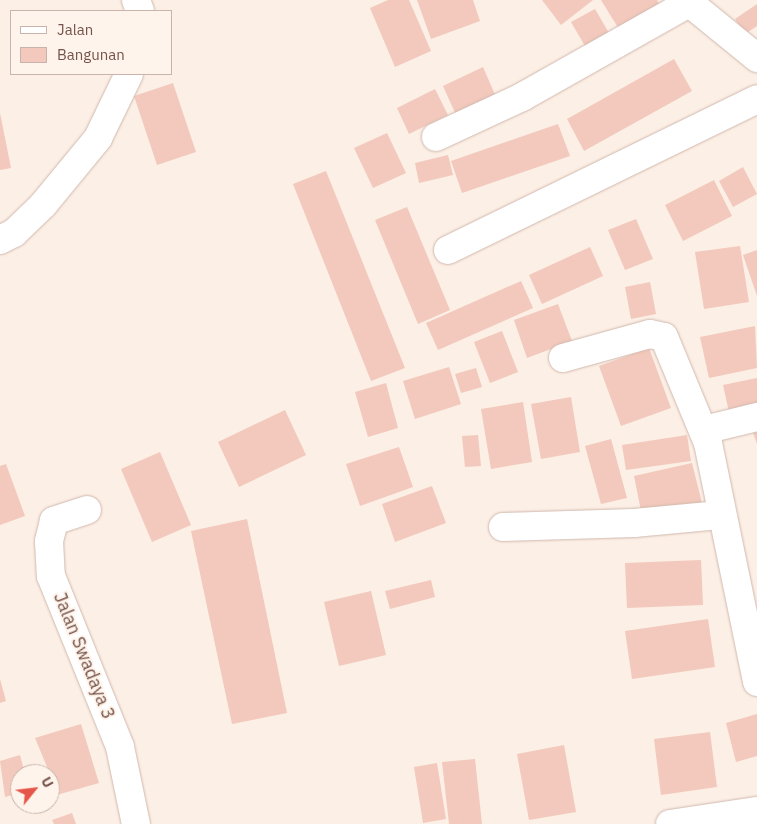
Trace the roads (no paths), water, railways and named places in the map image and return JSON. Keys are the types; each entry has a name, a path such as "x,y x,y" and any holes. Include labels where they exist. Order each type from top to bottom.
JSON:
{"street":[{"path":"436,138 522,97 687,2 757,58"},
{"path":"0,240 14,233 43,205 98,138 129,75"},
{"path":"448,250 757,99"},
{"path":"562,358 658,333 704,430 720,515 757,682"},
{"path":"704,430 757,417"},
{"name":"Jalan Swadaya 3","path":"87,510 54,521 49,541 51,576 120,747 136,824"},
{"path":"503,527 634,523 720,515"},
{"path":"670,824 757,811"}]}
